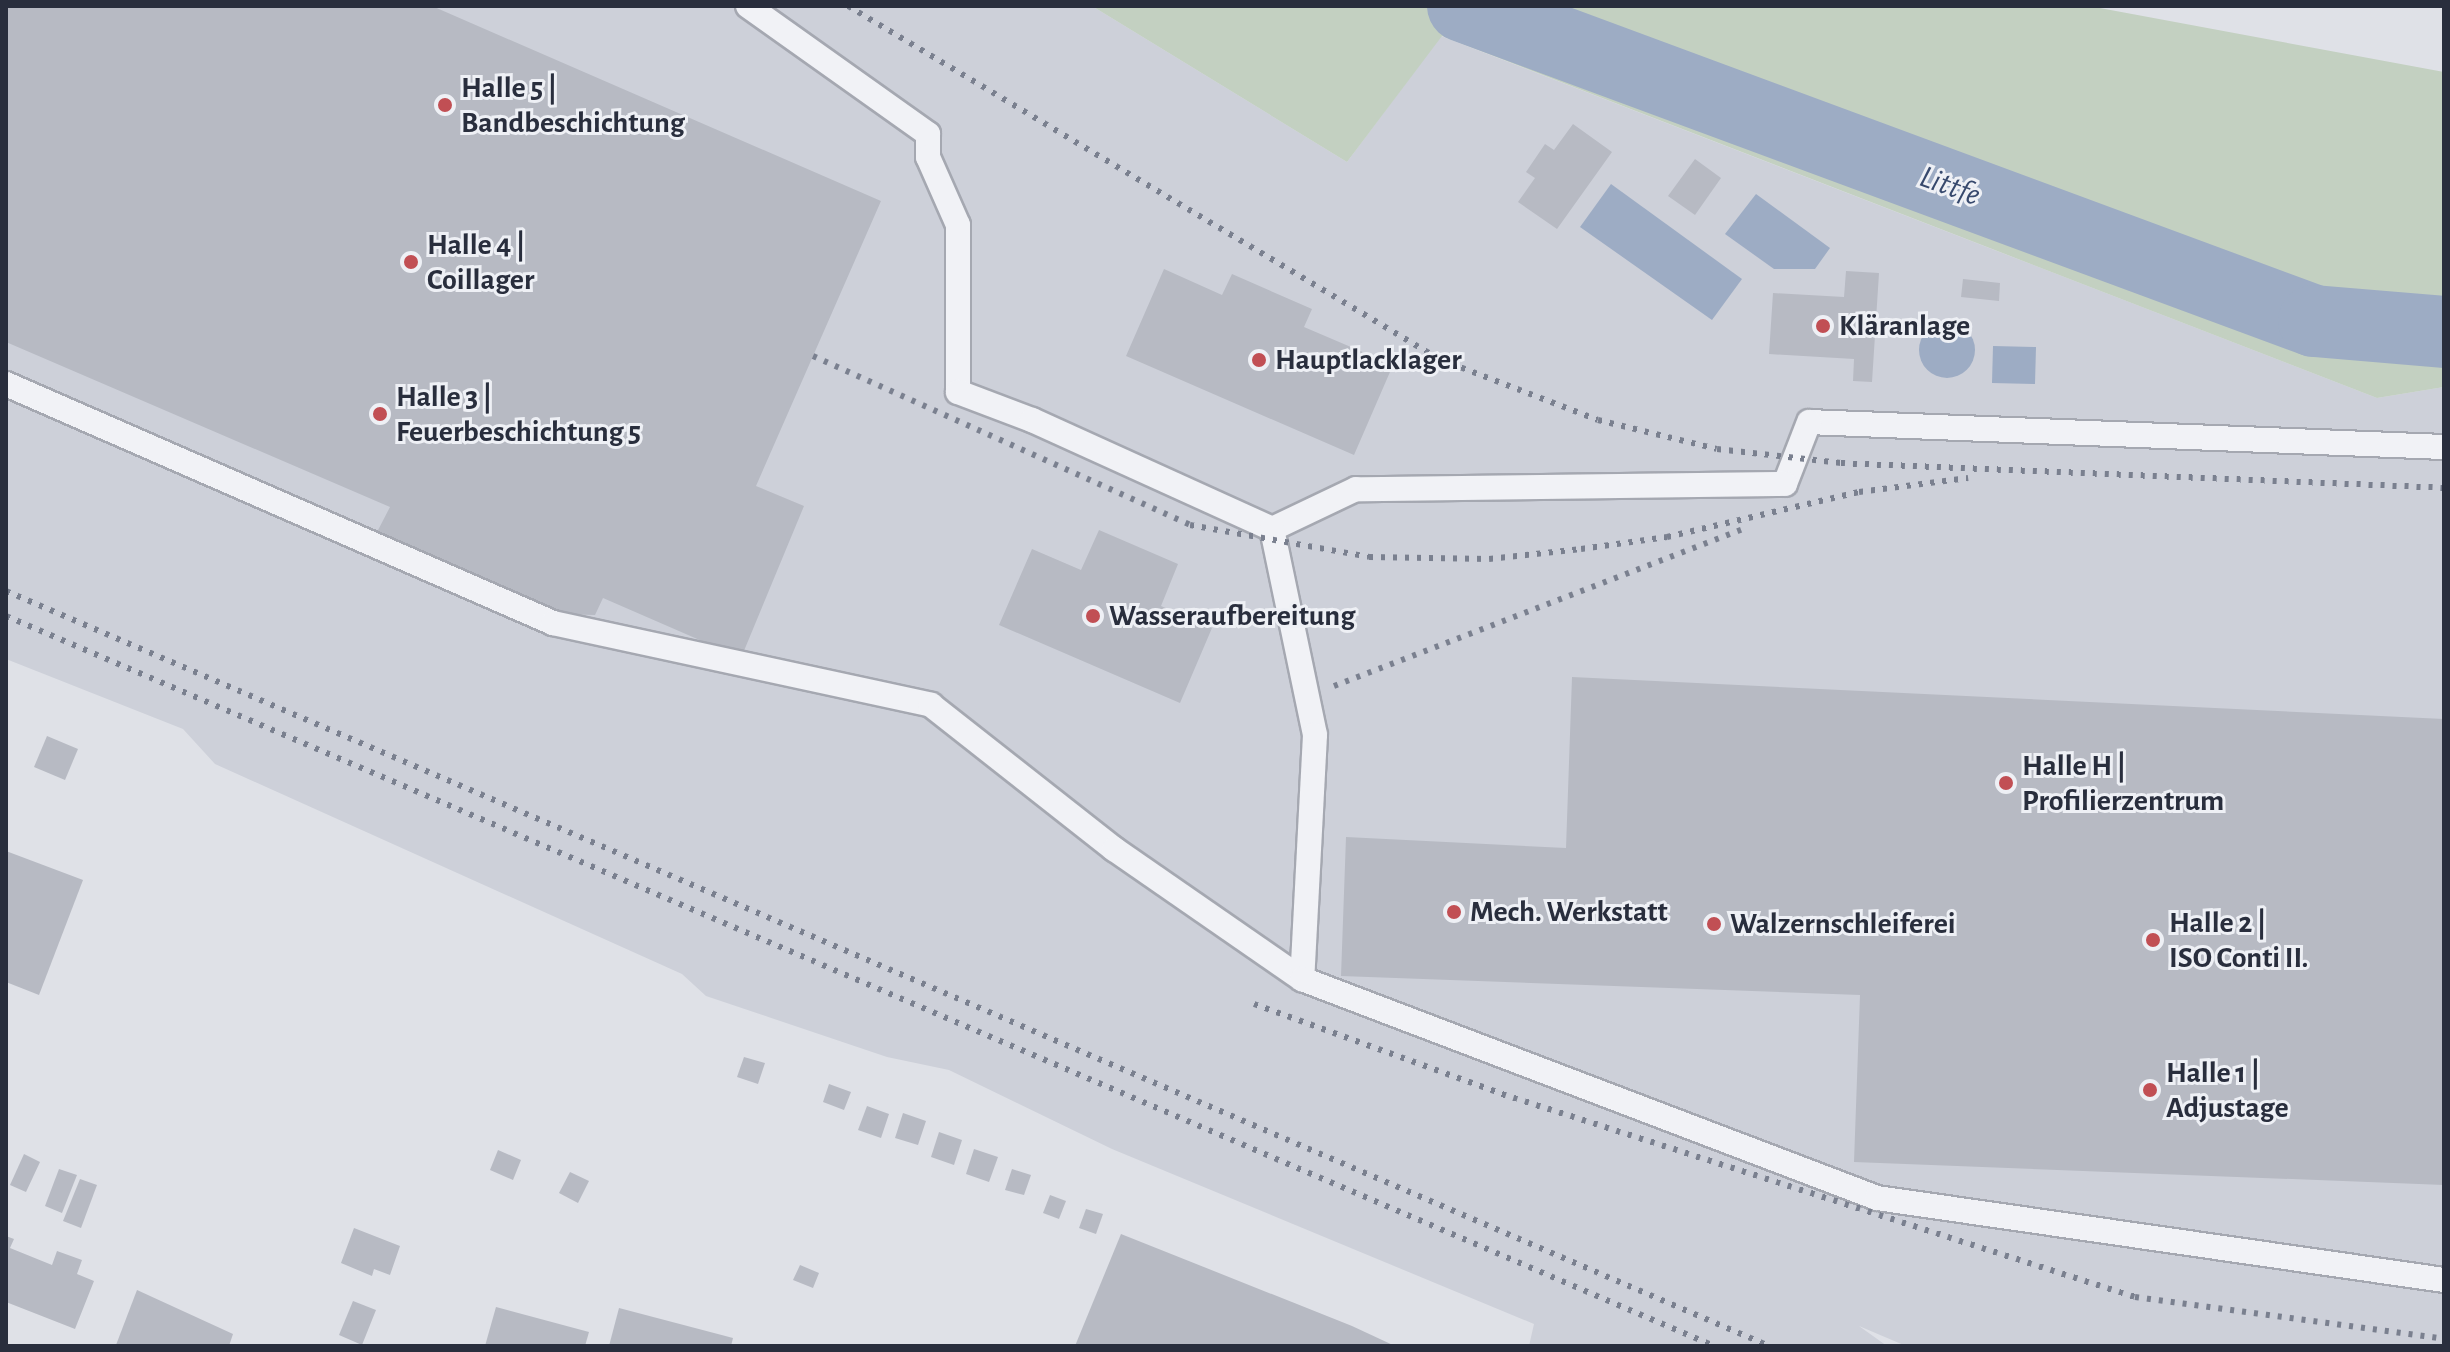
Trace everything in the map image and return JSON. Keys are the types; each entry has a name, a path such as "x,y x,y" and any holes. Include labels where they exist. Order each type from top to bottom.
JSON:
{"lane":[{"path":"748,6 928,134 928,157 958,225 958,392 1032,420 1272,529 1356,489 1785,484 1809,422 2444,447"},
{"path":"6,384 553,623 931,705 1114,849 1302,979 1877,1198 2444,1280"},
{"path":"1272,529 1315,735 1302,979"}],"shaded area":[{"path":"6,6 1092,6 1347,162 1441,36 2377,398 2444,387 2444,1346 1906,1346 1859,1326 1887,1346 1529,1346 1534,1324 1112,1149 949,1070 887,1057 706,996 682,974 215,764 183,729 6,659"}],"green space":[{"path":"1092,6 2089,6 2444,72 2444,387 2377,398 1442,36 1347,162"}],"water":[{"path":"1611,184 1742,279 1712,320 1580,227"},
{"path":"1756,194 1830,248 1815,269 1774,269 1725,234"},
{"path":"1947,322 1967,330 1975,350 1967,370 1947,378 1927,370 1919,350 1927,330"},
{"path":"1993,346 2036,347 2035,384 1992,383"}],"building":[{"path":"6,6 432,6 881,201 756,486 804,506 741,658 603,598 595,615 554,614 376,534 390,507 6,342"},
{"path":"1573,124 1612,152 1557,229 1518,202 1535,178 1526,172 1545,144 1554,150"},
{"path":"1695,159 1721,178 1695,215 1668,196"},
{"name":"Hauptlacklager","path":"1164,269 1222,295 1232,274 1312,309 1304,327 1393,365 1354,455 1126,356"},
{"name":"Kläranlage","path":"1846,271 1879,273 1872,382 1853,381 1854,359 1769,354 1773,293 1844,297"},
{"path":"1963,279 2000,283 1999,301 1961,297"},
{"name":"Wasseraufbereitung","path":"1099,530 1178,564 1161,606 1212,628 1180,703 999,625 1032,549 1081,570"},
{"path":"1572,677 2444,719 2444,1185 1854,1162 1860,995 1341,976 1346,837 1566,848"},
{"path":"47,736 78,749 65,780 34,767"},
{"path":"6,851 83,880 39,995 6,982"},
{"path":"744,1057 765,1063 758,1084 737,1077"},
{"path":"829,1084 851,1092 844,1110 823,1102"},
{"path":"867,1106 889,1114 881,1138 858,1130"},
{"path":"903,1113 926,1121 918,1145 895,1138"},
{"path":"939,1132 962,1140 954,1165 931,1157"},
{"path":"974,1149 998,1157 989,1182 966,1174"},
{"path":"498,1150 521,1160 513,1180 490,1170"},
{"path":"24,1154 40,1162 26,1192 10,1185"},
{"path":"59,1169 77,1175 62,1213 45,1206"},
{"path":"1012,1169 1031,1175 1024,1195 1005,1190"},
{"path":"570,1172 589,1181 578,1203 559,1193"},
{"path":"80,1179 97,1185 81,1228 63,1221"},
{"path":"1050,1195 1066,1201 1059,1219 1043,1213"},
{"path":"1086,1209 1103,1214 1096,1234 1079,1228"},
{"path":"354,1228 400,1246 390,1275 374,1269 372,1276 341,1263"},
{"path":"1121,1234 1352,1326 1395,1346 1075,1346"},
{"path":"6,1236 14,1239 10,1248 52,1265 57,1251 82,1260 77,1274 94,1281 75,1329 6,1302"},
{"path":"800,1265 819,1273 813,1288 793,1280"},
{"path":"137,1290 233,1334 229,1346 116,1345"},
{"path":"353,1301 376,1310 362,1345 339,1335"},
{"path":"496,1307 589,1332 585,1346 485,1346"},
{"path":"619,1308 733,1338 731,1346 609,1346"}],"waterway":[{"name":"Littfe","path":"1463,6 2314,321 2444,332"}],"railway":[{"path":"848,6 1439,359 1598,420 1717,449 1841,463 2444,488"},
{"path":"813,356 1190,525 1369,557 1489,559 1581,549 1667,537 1859,492 1968,478"},
{"path":"1334,686 1748,527"},
{"path":"6,591 1769,1346"},
{"path":"6,616 1714,1346"},
{"path":"1254,1004 1502,1094 2135,1297 2444,1339"}],"place":[{"name":"Halle 5 | Bandbeschichtung","path":"445,105"},
{"name":"Halle 4 | Coillager","path":"411,262"},
{"name":"Kläranlage","path":"1823,326"},
{"name":"Hauptlacklager","path":"1259,360"},
{"name":"Halle 3 | Feuerbeschichtung 5","path":"380,414"},
{"name":"Wasseraufbereitung","path":"1093,616"},
{"name":"Halle H | Profilierzentrum","path":"2006,783"},
{"name":"Mech. Werkstatt","path":"1454,912"},
{"name":"Walzernschleiferei","path":"1714,924"},
{"name":"Halle 2 | ISO Conti II.","path":"2153,940"},
{"name":"Halle 1 | Adjustage","path":"2150,1090"}]}
